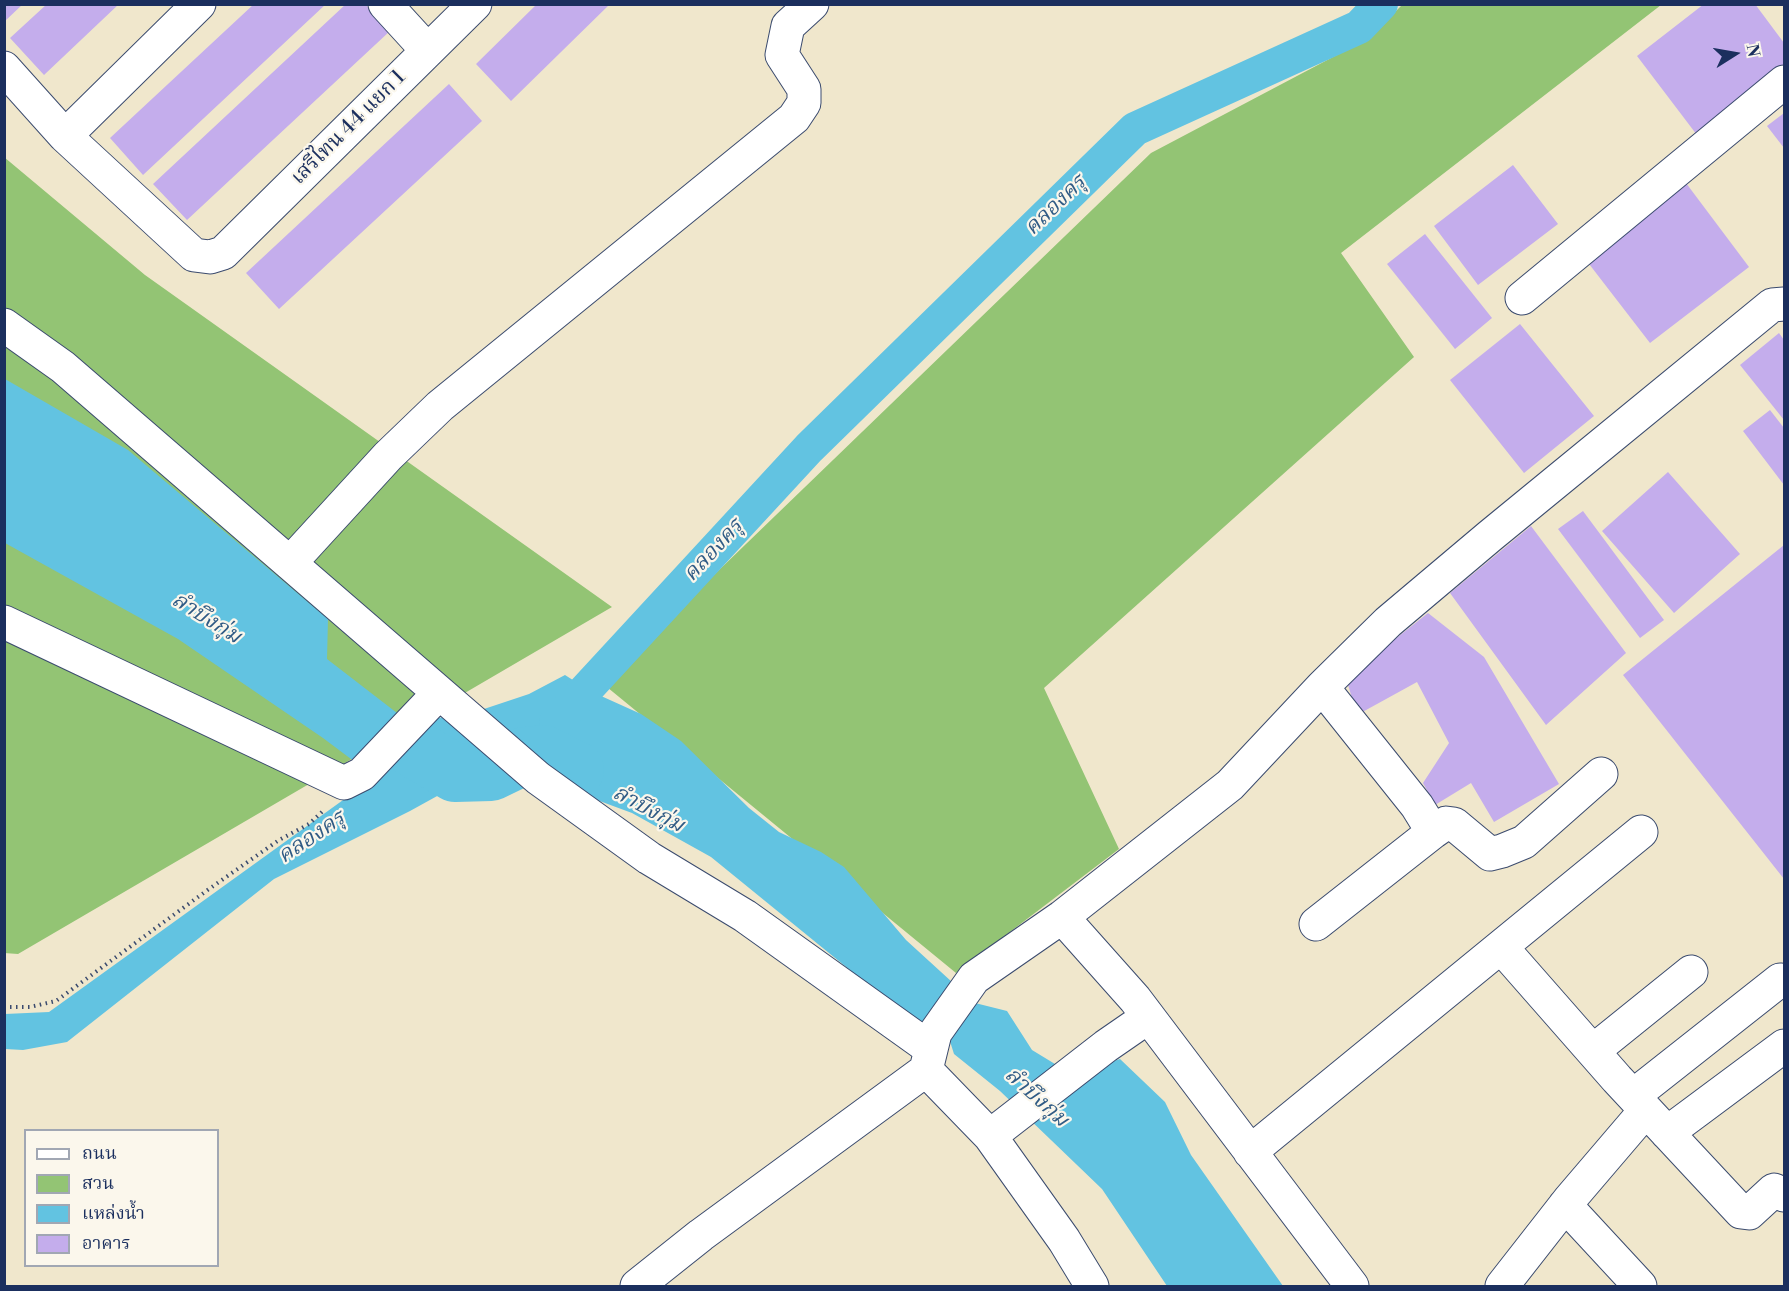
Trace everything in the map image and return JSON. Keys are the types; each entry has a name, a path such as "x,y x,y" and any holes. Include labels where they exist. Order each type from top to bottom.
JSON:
{"street":[{"path":"4,68 65,136 199,4"},
{"path":"385,4 427,50"},
{"name":"เสรีไทน 44 แยก 1","path":"65,136 194,255 210,257 223,253 476,4"},
{"path":"290,563 388,456 440,406 794,118 804,103 804,89 782,55 788,26 812,4"},
{"path":"1522,298 1785,82"},
{"path":"637,1287 931,1050 974,978 1062,916 1230,785 1322,687 1388,622 1772,305 1785,304"},
{"path":"4,325 63,367 290,563 436,702 649,858 745,916 931,1050 1002,1126 1092,1287"},
{"path":"4,622 353,778 436,702"},
{"path":"1322,687 1417,806 1433,832"},
{"path":"1316,924 1446,823 1454,824 1490,854 1502,851 1524,842 1601,774"},
{"path":"1250,1152 1641,832"},
{"path":"1062,916 1148,1017 1352,1287"},
{"path":"1502,948 1741,1212 1749,1213 1774,1190 1785,1195"},
{"path":"1593,1051 1691,972"},
{"path":"1502,1287 1565,1205 1649,1113 1780,980"},
{"path":"1002,1126 1106,1046 1148,1017"},
{"path":"1649,1113 1785,1046"},
{"path":"1565,1205 1640,1287"}],"path":[{"path":"4,1007 30,1007 56,1001 279,840 309,824 353,778"}],"green space":[{"path":"1402,5 1661,5 1341,253 1414,357 1044,688 1119,849 956,973 602,683 1151,153 1369,38"},
{"path":"4,157 145,275 612,607 18,954 4,953"}],"water":[{"path":"5,379 128,450 328,619 327,659 410,723 478,711 529,694 565,675 590,691 641,714 681,741 749,808 779,832 821,852 844,867 906,940 975,1003 1007,1011 1032,1050 1055,1064 1083,1071 1120,1059 1165,1102 1191,1155 1283,1286 1167,1286 1102,1189 1000,1091 954,1054 948,1035 913,1035 856,975 711,857 632,813 497,763 410,811 274,879 67,1042 23,1050 5,1049 5,1014 49,1012 375,777 323,738 178,639 5,543"}],"building":[{"path":"4,4 23,4 4,22"},
{"path":"47,4 119,4 44,75 10,38"},
{"path":"254,4 326,4 143,175 110,138"},
{"path":"346,4 365,4 390,31 187,220 153,184"},
{"path":"537,4 610,4 511,101 476,64"},
{"path":"1704,4 1755,4 1784,43 1784,75 1700,139 1637,56"},
{"path":"449,84 482,121 279,309 246,273"},
{"path":"1784,113 1784,148 1767,126"},
{"path":"1513,165 1558,224 1478,285 1434,226"},
{"path":"1686,183 1749,267 1650,343 1586,260"},
{"path":"1425,234 1492,318 1455,349 1387,264"},
{"path":"1520,324 1594,416 1524,473 1450,380"},
{"path":"1779,333 1784,340 1784,420 1740,365"},
{"path":"1770,410 1784,428 1784,485 1743,431"},
{"path":"1668,472 1740,554 1674,613 1602,531"},
{"path":"1583,511 1664,620 1640,638 1558,529"},
{"path":"1531,526 1626,653 1546,725 1450,593"},
{"path":"1784,545 1784,879 1623,675"},
{"path":"1428,613 1484,657 1559,784 1494,822 1471,783 1435,805 1423,783 1449,743 1417,682 1357,715 1346,678"}],"waterway":[{"name":"คลองครุ","path":"556,722 809,448 1135,129 1359,27 1381,4"},
{"name":"ลำบึงกุ่ม","path":"406,744 455,773 491,772 524,756 543,754 575,770"}]}
